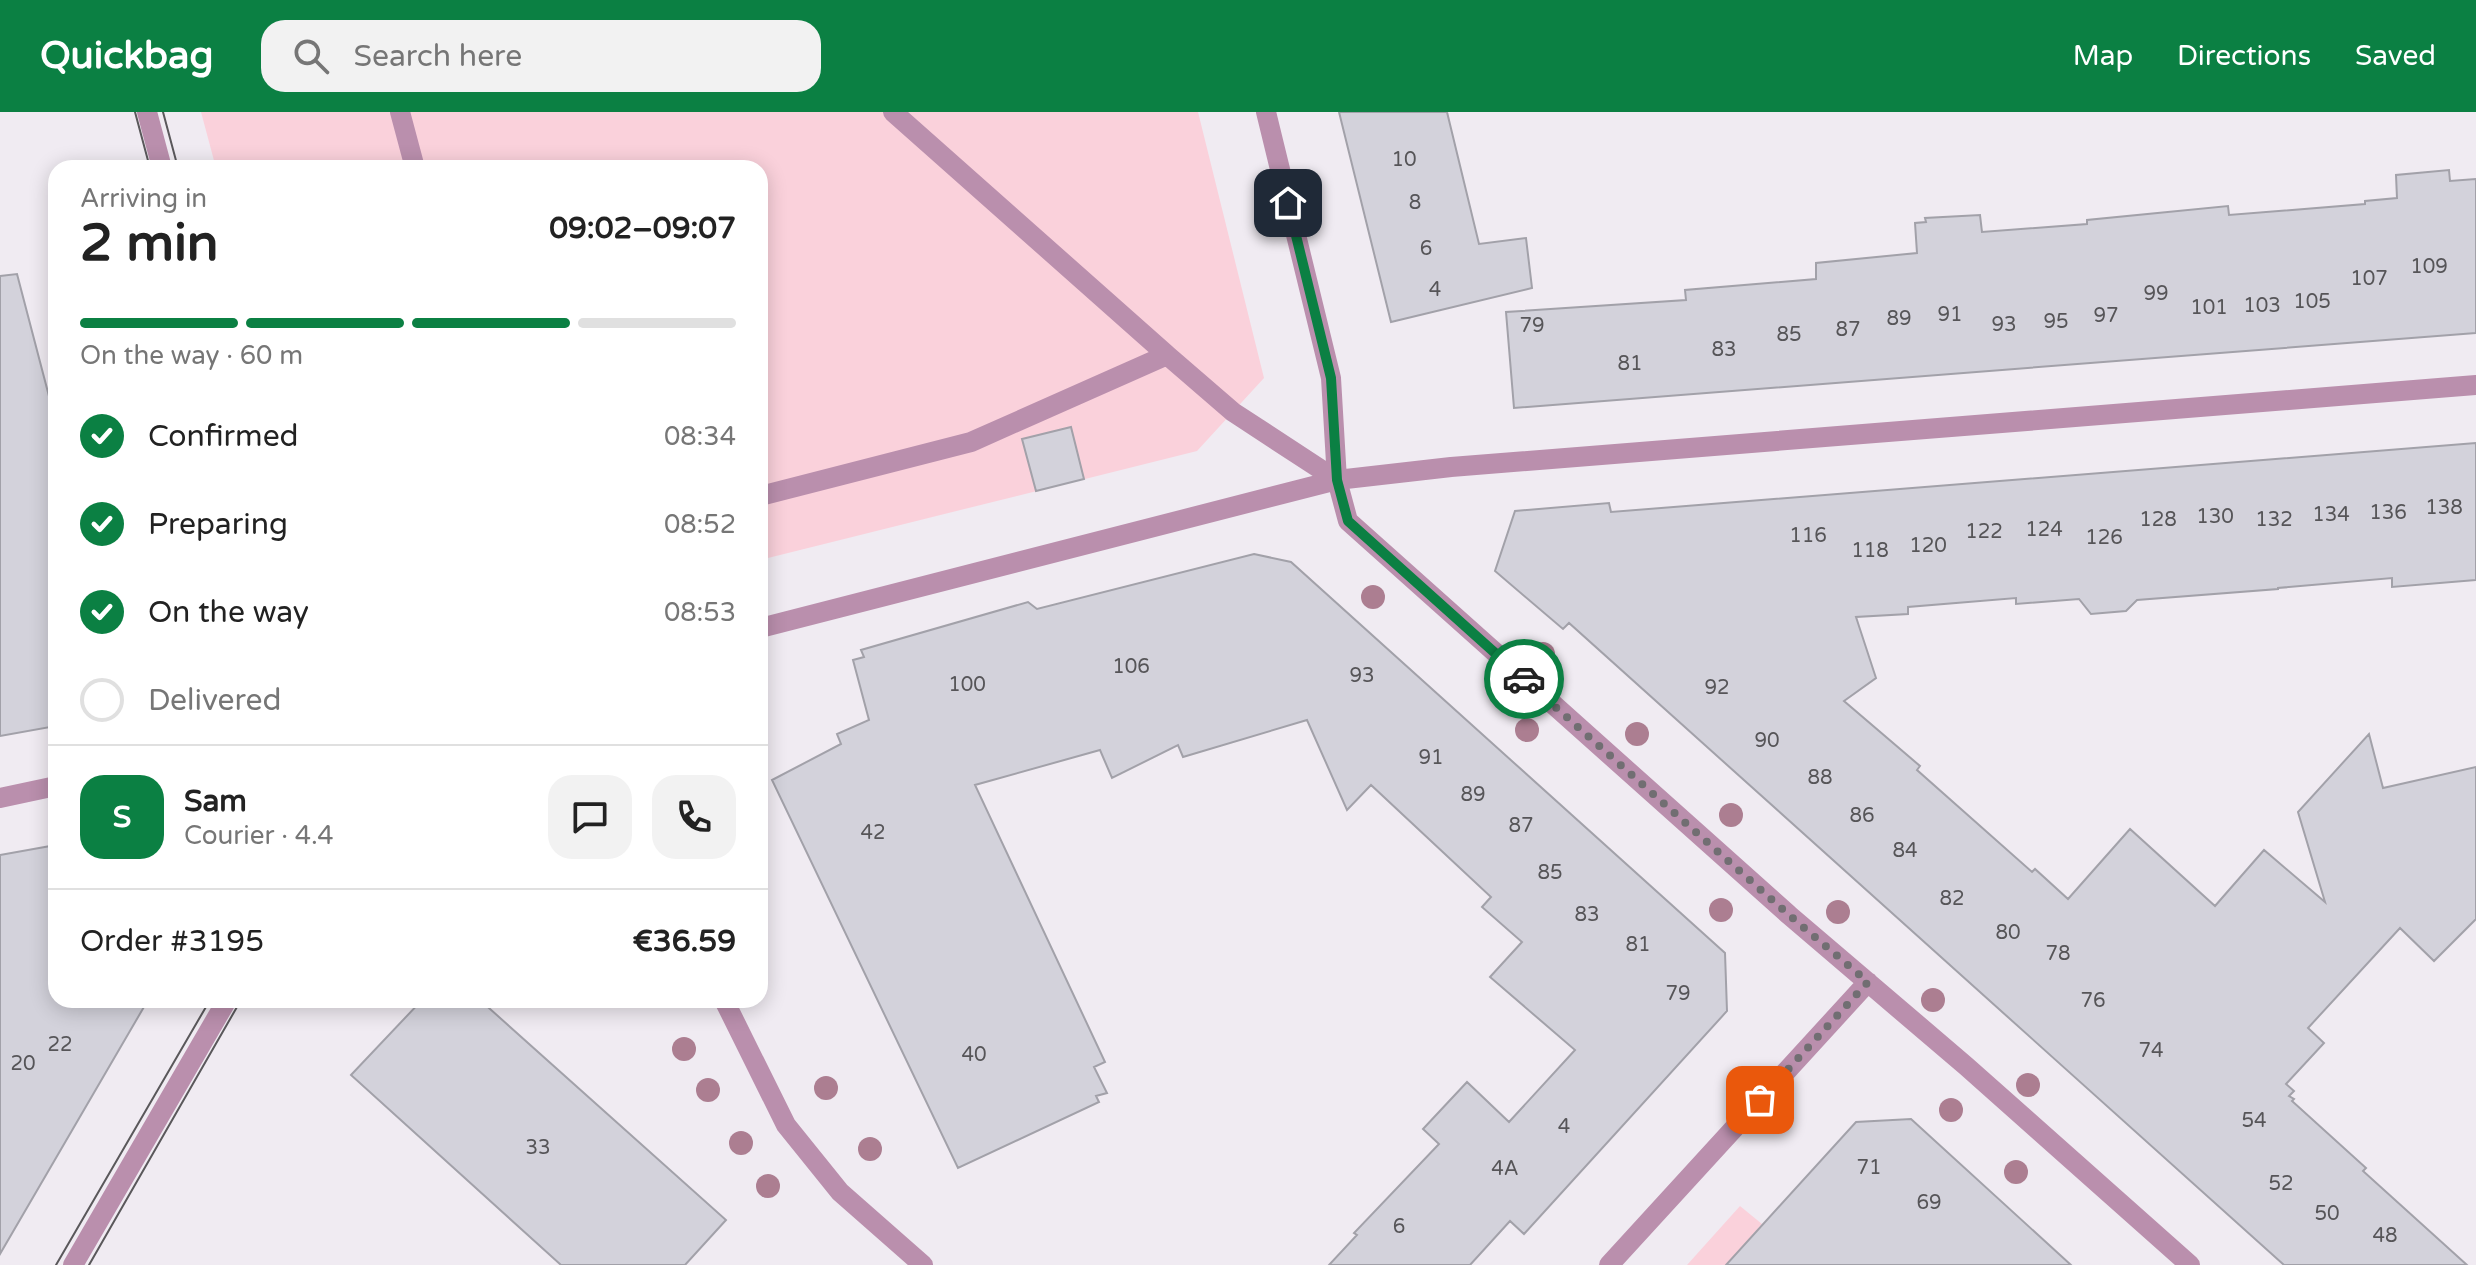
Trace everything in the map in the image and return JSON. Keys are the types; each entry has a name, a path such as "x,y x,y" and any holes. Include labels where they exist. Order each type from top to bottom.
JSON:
{"street":[{"path":"147,112 160,160"},
{"path":"400,112 413,160"},
{"path":"893,112 1233,412 1337,480"},
{"path":"1266,112 1331,378 1337,480 1348,521 1789,915 1966,1066 2190,1265"},
{"path":"768,494 971,442 1167,355"},
{"path":"768,626 1337,480 1451,467 2476,385"},
{"path":"0,798 48,788"},
{"path":"1609,1265 1868,982"},
{"path":"73,1265 222,1008"},
{"path":"728,1008 786,1125 840,1192 923,1265"}],"shaded area":[{"path":"201,112 1198,112 1264,378 1197,451 768,558 768,160 214,160"},
{"path":"1740,1206 1762,1224 1726,1265 1687,1265"}],"building":[{"path":"1339,112 1447,112 1479,244 1526,238 1532,288 1391,322"},
{"path":"2449,170 2450,181 2476,179 2476,333 1514,408 1506,312 1686,300 1685,290 1816,279 1816,263 1917,253 1915,223 1926,222 1925,218 1980,215 1982,232 2087,224 2087,220 2228,206 2229,215 2365,204 2365,201 2397,198 2396,175"},
{"path":"17,274 48,392 48,727 0,736 0,276"},
{"path":"1071,427 1084,479 1036,491 1022,439"},
{"path":"2476,443 2476,580 2392,587 2392,578 2137,600 2126,611 2091,614 2079,599 2016,604 2016,598 1908,607 1908,614 1856,617 1876,678 1844,701 1920,766 1917,770 2032,872 2035,869 2068,899 2130,829 2215,906 2264,850 2325,902 2298,812 2369,734 2383,788 2476,767 2476,919 2434,961 2400,928 2308,1028 2324,1043 2286,1084 2294,1091 2289,1096 2294,1099 2292,1101 2366,1168 2363,1171 2467,1265 2284,1265 1569,623 1563,629 1495,571 1515,511 1609,503 1611,512"},
{"path":"1254,554 1291,562 1725,953 1727,1011 1524,1234 1510,1221 1470,1265 1329,1265 1357,1235 1354,1233 1439,1144 1423,1129 1467,1082 1509,1122 1575,1050 1490,977 1522,942 1482,907 1491,897 1371,785 1347,810 1307,720 1183,757 1178,745 1112,778 1100,750 975,785 1105,1062 1094,1067 1107,1093 1096,1096 1099,1102 958,1168 772,780 841,744 837,734 869,720 853,660 864,657 861,650 1028,602 1037,609"},
{"path":"48,846 48,1008 143,1008 0,1254 0,855"},
{"path":"414,1008 489,1008 726,1220 685,1265 561,1265 351,1075"},
{"path":"1911,1119 2071,1265 1726,1265 1856,1122"}],"tram line":[{"path":"135,112 148,160"},
{"path":"163,112 176,160"},
{"path":"56,1265 205,1008"},
{"path":"89,1265 236,1008"}],"way so far":[{"path":"1524,679 1868,982 1760,1100"}],"route":[{"path":"1288,203 1331,378 1337,480 1348,521 1524,679"}]}
